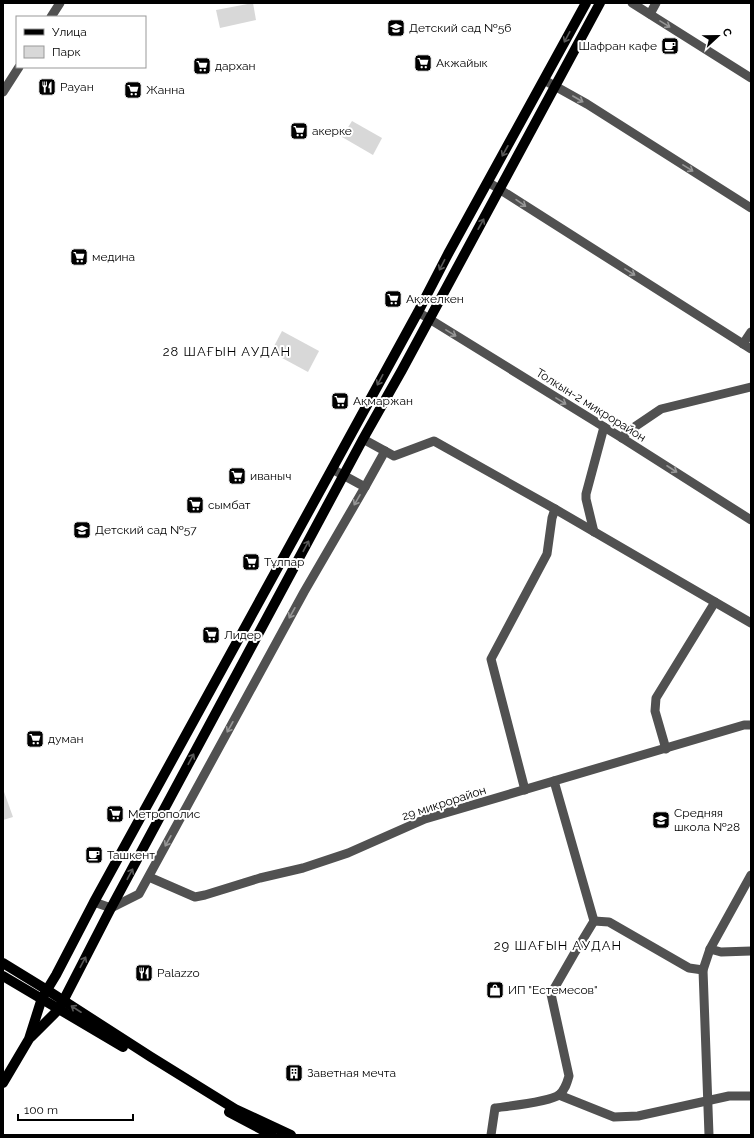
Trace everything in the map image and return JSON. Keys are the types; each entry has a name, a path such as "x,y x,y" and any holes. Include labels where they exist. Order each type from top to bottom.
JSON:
{"main road":[{"path":"3,1083 29,1039 44,994 332,470 448,254 586,3"},
{"path":"29,1039 61,1005 111,908 363,439 600,3"},
{"path":"3,963 61,1005 207,1095 241,1119 272,1135"},
{"path":"3,976 44,994"},
{"path":"207,1095 291,1135"}],"street":[{"path":"52,16 60,3"},
{"path":"632,3 751,78"},
{"path":"650,14 656,3"},
{"path":"3,92 18,68"},
{"path":"544,80 587,104 751,208"},
{"path":"488,182 747,346 751,332"},
{"name":"Толкын-2 микрорайон","path":"418,312 622,438 751,520"},
{"path":"622,438 627,432 661,409 751,387"},
{"path":"594,532 586,494 604,427"},
{"path":"363,439 394,456 434,441 555,509 751,623"},
{"path":"94,902 111,908 139,894 304,592 385,451"},
{"path":"332,470 365,487"},
{"path":"526,790 491,659 547,554 552,518 555,509"},
{"path":"666,749 655,711 656,698 715,602"},
{"name":"29 микрорайон","path":"149,877 195,897 204,895 260,878 303,868 348,853 425,820 744,725 751,725"},
{"path":"491,1135 495,1108 548,1099 559,1095 565,1089 569,1076 551,994 594,922 554,781"},
{"path":"710,1135 702,970 710,949 751,875"},
{"path":"594,922 609,922 689,968 702,970"},
{"path":"710,949 721,952 751,951"},
{"path":"559,1095 614,1117 638,1116 729,1096 751,1096"}],"green space":[{"path":"253,3 256,20 220,28 216,10"},
{"path":"352,121 382,138 373,155 342,137"},
{"path":"282,331 319,351 308,372 271,352"},
{"path":"3,789 13,817 3,820"}],"place":[{"name":"Детский сад №56","path":"396,28"},
{"name":"Шафран кафе","path":"670,46"},
{"name":"Акжайык","path":"423,63"},
{"name":"дархан","path":"202,66"},
{"name":"Рауан","path":"47,87"},
{"name":"Жанна","path":"133,90"},
{"name":"акерке","path":"299,131"},
{"name":"медина","path":"79,257"},
{"name":"Ақжелкен","path":"393,299"},
{"name":"Ақмаржан","path":"340,401"},
{"name":"иваныч","path":"237,476"},
{"name":"сымбат","path":"195,505"},
{"name":"Детский сад №57","path":"82,530"},
{"name":"Тұлпар","path":"251,562"},
{"name":"Лидер","path":"211,635"},
{"name":"думан","path":"35,739"},
{"name":"Метрополис","path":"115,814"},
{"name":"Средняя школа №28","path":"661,820"},
{"name":"Ташкент","path":"94,855"},
{"name":"Palazzo","path":"144,973"},
{"name":"ИП \"Естемесов\"","path":"495,990"},
{"name":"Заветная мечта","path":"294,1073"}],"district":[{"name":"28 ШАҒЫН АУДАН","path":"227,351"},
{"name":"29 ШАҒЫН АУДАН","path":"558,945"}]}
